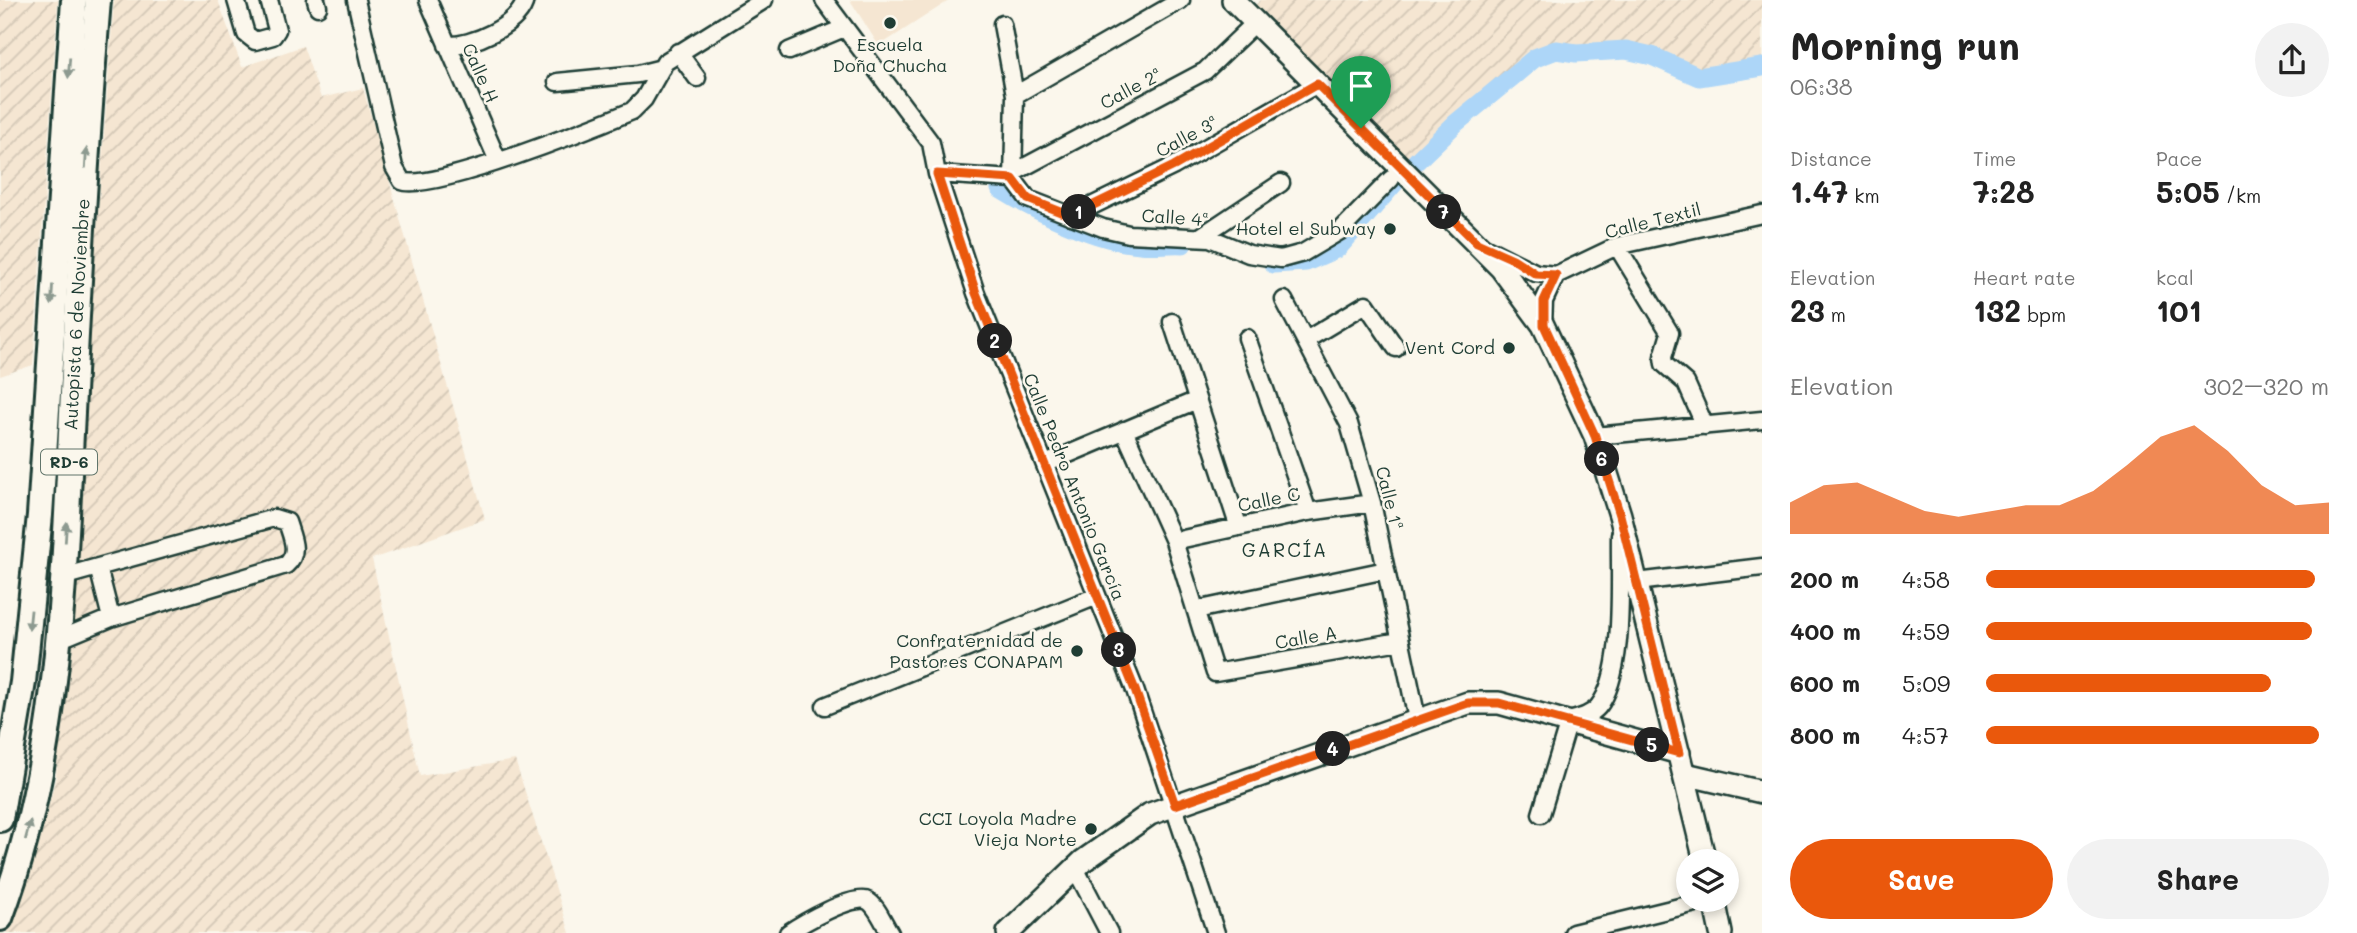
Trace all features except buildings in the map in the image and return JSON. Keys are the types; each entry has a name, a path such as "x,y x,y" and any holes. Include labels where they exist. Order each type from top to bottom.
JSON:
{"highway":[{"name":"Autopista 6 de Noviembre","path":"0,819 23,681 40,514 74,0"},
{"name":"Autopista 6 de Noviembre","path":"0,918 15,880 31,817 42,763 58,640 83,189 98,0"}],"main road":[{"path":"1233,0 1317,84 1398,176 1420,189 1477,243 1514,284 1544,325 1595,436 1620,515 1702,849"},
{"path":"1008,933 1076,868 1150,814 1468,703 1499,703 1569,721 1762,792"},
{"path":"1715,912 1721,933"}],"street":[{"path":"236,0 246,34 255,41 273,36 277,30 269,0"},
{"path":"356,0 394,167 402,181 418,184 498,161 632,111 644,99 662,68 678,52 764,0"},
{"name":"Calle H","path":"428,0 498,161"},
{"path":"447,45 467,44 487,35 517,16 525,0"},
{"path":"1015,95 1181,0"},
{"name":"Calle Pedro Antonio García","path":"826,1 931,143 937,174 976,293 1135,690 1216,933"},
{"name":"Calle 2ª","path":"1013,176 1205,71 1255,23"},
{"path":"937,174 1013,176 1015,95 1002,24"},
{"path":"789,51 844,28"},
{"path":"678,52 697,78"},
{"path":"557,82 638,74 662,68"},
{"name":"Calle 3ª","path":"1071,216 1174,166 1317,84"},
{"name":"Calle 4ª","path":"1013,176 1028,199 1071,216 1129,234 1200,237 1266,258 1303,253 1340,230 1398,176"},
{"path":"1200,237 1282,183"},
{"name":"Calle Textil","path":"1556,275 1617,246 1762,214"},
{"path":"1477,243 1513,259 1536,274 1556,275 1544,301 1544,325"},
{"path":"1617,246 1670,333 1663,357 1664,364 1686,383 1705,426"},
{"name":"Calle 1ª","path":"1284,300 1349,425 1372,503 1417,719"},
{"path":"1306,340 1366,304 1396,348"},
{"path":"1172,322 1238,525"},
{"path":"1247,338 1308,512"},
{"path":"1045,464 1197,400"},
{"path":"1595,436 1762,420"},
{"path":"1124,430 1174,541 1196,610 1386,570"},
{"name":"Calle C","path":"1174,541 1238,525 1372,503"},
{"path":"1541,814 1569,721 1584,717 1598,707 1612,678 1618,609 1620,515"},
{"path":"58,640 111,618 286,565 294,557 295,551 288,522 274,518 62,577"},
{"path":"98,567 111,618"},
{"path":"1637,582 1762,567"},
{"path":"825,706 1097,596"},
{"name":"Calle A","path":"1196,610 1213,671 1218,674 1400,641"},
{"path":"1076,868 1109,933"},
{"path":"797,930 858,900 871,903 890,933"},
{"path":"1573,933 1676,908"}],"shaded area":[{"path":"0,0 58,0 33,365 0,376"},
{"path":"114,0 218,0 242,67 303,46 321,98 363,88 485,519 372,559 420,776 515,760 570,933 7,933 30,876 56,777"},
{"name":"Escuela Doña Chucha","path":"850,0 950,0 879,46"},
{"path":"1261,0 1762,0 1762,67 1699,77 1652,56 1626,50 1576,53 1556,50 1535,58 1516,72 1412,166 1254,6"}],"waterway":[{"path":"1273,264 1306,262 1338,248 1398,179 1456,123 1535,58 1556,50 1576,53 1626,50 1652,56 1699,77 1762,67"},
{"path":"1000,189 1049,215 1105,237 1145,245 1183,244"}],"place":[{"name":"Escuela Doña Chucha","path":"890,23"},
{"name":"Hotel el Subway","path":"1390,229"},
{"name":"Vent Cord","path":"1509,348"},
{"name":"Confraternidad de Pastores CONAPAM","path":"1077,651"},
{"name":"CCI Loyola Madre Vieja Norte","path":"1091,829"}],"district":[{"name":"GARCÍA","path":"1285,550"}],"route":[{"path":"1317,84 1361,128 1477,243 1513,259 1536,274 1556,275 1547,288 1542,313 1544,325 1595,436 1620,515 1679,753 1499,703 1468,703 1175,805 1135,690 976,293 937,174 1013,179 1028,199 1071,216 1174,166 1264,117 1317,84"}]}
